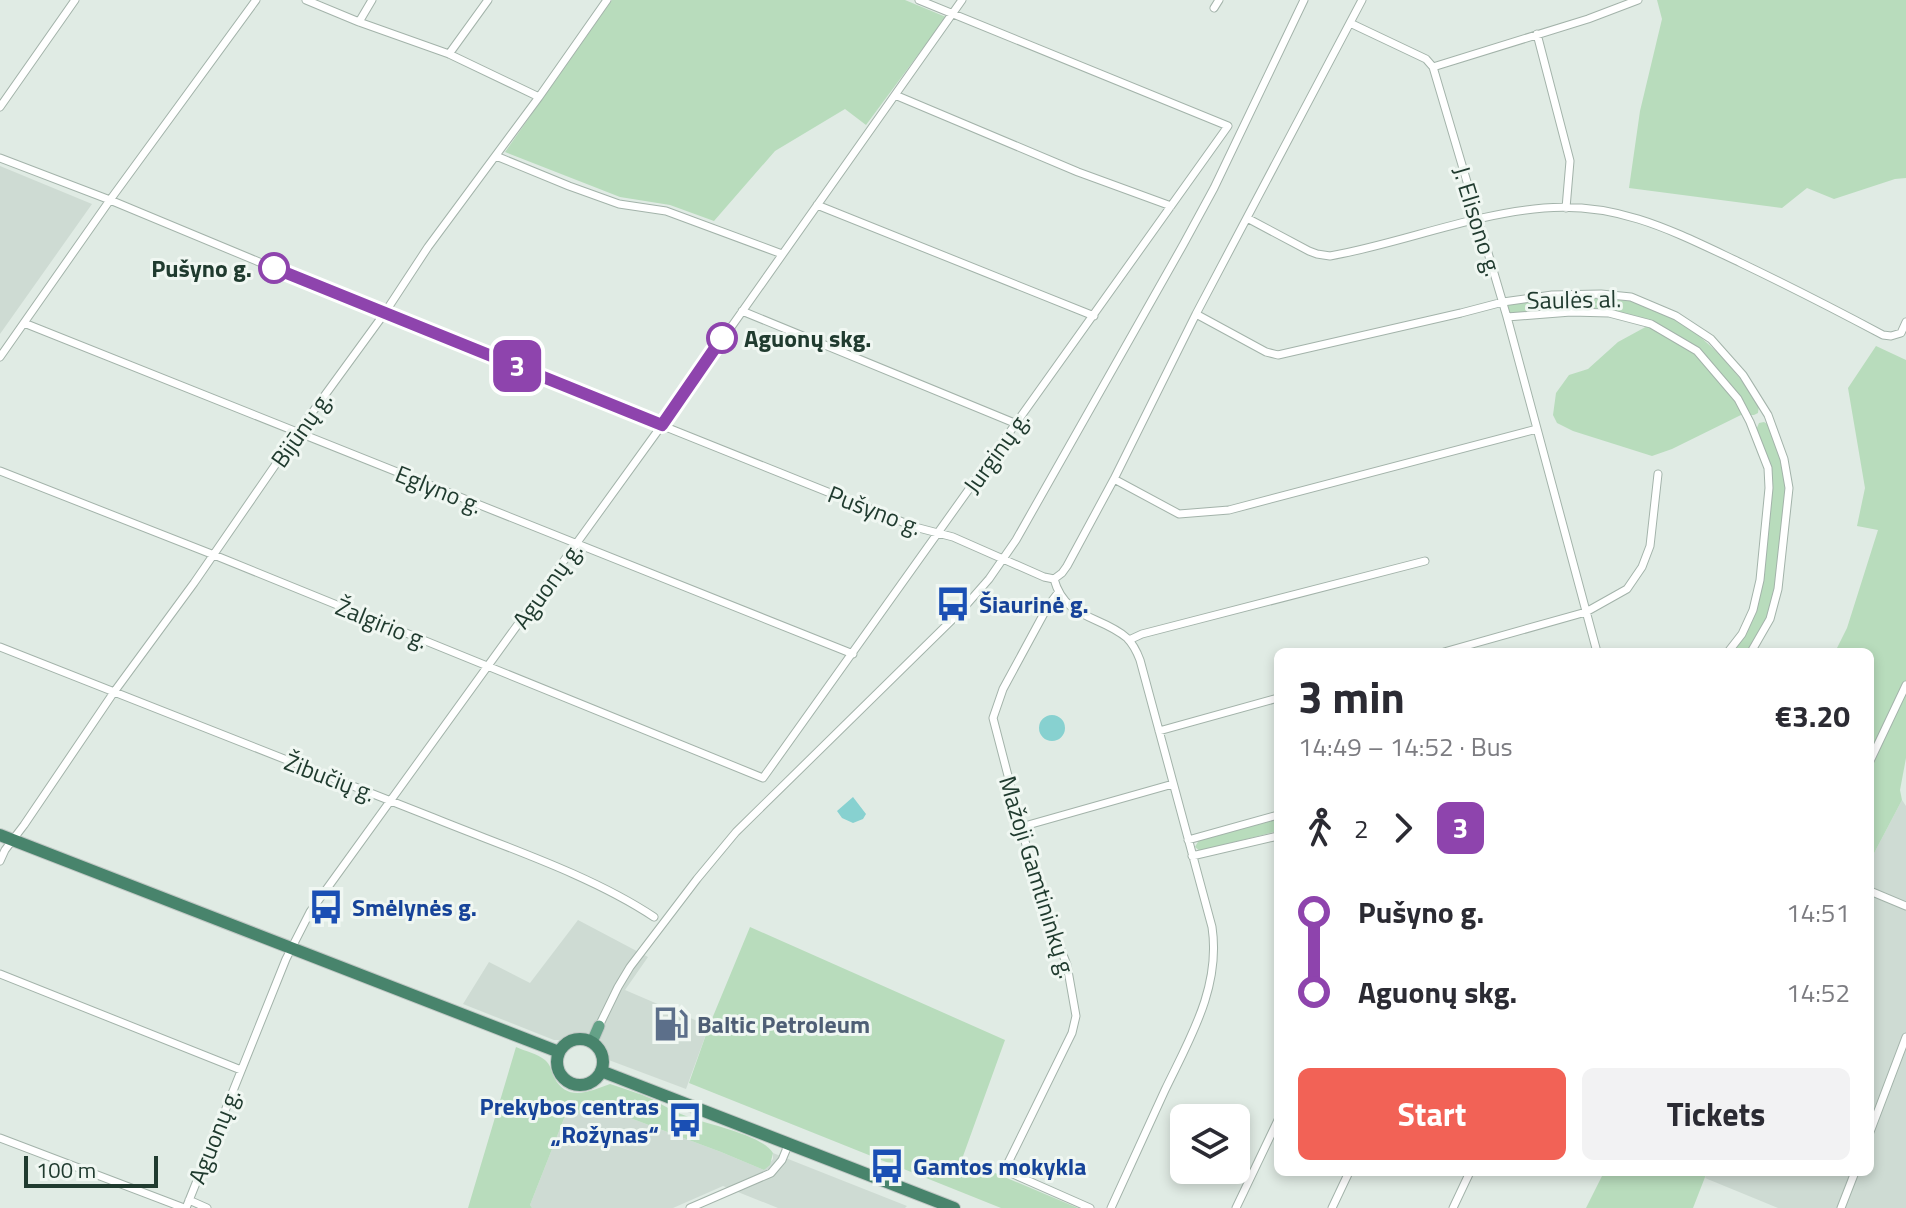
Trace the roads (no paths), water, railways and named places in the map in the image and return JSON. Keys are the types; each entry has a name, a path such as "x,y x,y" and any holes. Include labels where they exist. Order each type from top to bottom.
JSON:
{"highway":[{"path":"6,837 559,1052"},
{"path":"573,1040 592,1042 602,1055 601,1071 590,1082 579,1084 569,1081 558,1069 559,1052 573,1040"},
{"path":"601,1071 954,1208"}],"main road":[{"path":"592,1042 599,1026"}],"street":[{"path":"0,107 75,0"},
{"path":"0,357 256,0"},
{"path":"306,0 449,54 539,97"},
{"path":"359,22 372,0"},
{"path":"449,54 488,0"},
{"name":"Bijūnų g.","path":"0,861 6,837 24,825 114,692 214,555 428,247 607,0"},
{"path":"919,0 953,13"},
{"name":"Aguonų g.","path":"186,1205 291,947 310,912 662,425 962,0"},
{"path":"1214,8 1219,0"},
{"path":"599,1026 630,967 717,853 960,612 1003,560 1202,211 1304,0"},
{"path":"1111,1208 1192,1033 1211,982 1215,954 1212,927 1140,660 1129,640 1078,612 1058,593 1054,579 1067,566 1114,479 1196,314 1362,0"},
{"path":"1350,23 1426,59 1433,67 1588,19 1638,0"},
{"name":"Jurginų g.","path":"763,778 1228,126 953,13"},
{"path":"1537,34 1570,161 1566,208"},
{"name":"J. Elisono g.","path":"1433,67 1503,302 1596,648"},
{"path":"895,95 1078,172 1171,206"},
{"path":"496,156 619,204 666,211 782,254"},
{"name":"Pušyno g.","path":"0,158 915,527 953,537 1054,579"},
{"path":"817,205 1094,316"},
{"path":"1247,218 1317,254 1330,256 1478,219 1544,208 1580,208 1627,214 1667,227 1883,335 1901,333 1906,322"},
{"name":"Saulės al.","path":"1196,314 1266,352 1278,355 1503,302 1552,295 1631,297 1676,316 1711,339 1743,375 1768,415 1784,459 1789,488 1778,589 1770,619 1753,648"},
{"path":"742,311 1017,424"},
{"name":"Saulės al.","path":"1507,317 1571,312 1609,313 1651,324 1697,351 1738,399 1768,468 1768,499 1760,580 1753,610 1742,634 1731,648"},
{"name":"Eglyno g.","path":"24,323 853,654"},
{"path":"1750,422 1768,415"},
{"path":"1114,479 1179,514 1229,510 1537,429"},
{"name":"Žalgirio g.","path":"0,471 763,778"},
{"path":"1458,648 1586,612 1627,589 1642,567 1650,546 1658,474"},
{"path":"1129,640 1142,634 1425,561"},
{"name":"Mažoji Gamtininkų g.","path":"1058,593 1003,689 993,718 1038,891 1067,965 1076,1016 1072,1033 1007,1165 1013,1174 1090,1208"},
{"name":"Žibučių g.","path":"0,647 572,874 654,917"},
{"path":"1874,753 1906,685"},
{"path":"1159,731 1274,699"},
{"path":"1021,827 1173,784"},
{"path":"1188,840 1274,816"},
{"path":"1192,856 1274,837"},
{"path":"1874,893 1906,906"},
{"path":"0,974 241,1070"},
{"path":"1874,1121 1906,1037"},
{"path":"1236,1208 1274,1128"},
{"path":"0,1138 186,1205 207,1208"},
{"path":"690,1208 771,1173 782,1160 789,1143"},
{"path":"1332,1208 1347,1176"},
{"path":"1453,1208 1468,1176"},
{"path":"1841,1208 1853,1176"}],"water":[{"path":"1052,715 1061,719 1065,728 1061,737 1052,741 1043,737 1039,728 1043,719"},
{"path":"853,797 866,814 863,819 853,823 842,818 837,811"}],"place":[{"name":"Pušyno g.","path":"274,268"},
{"name":"Aguonų skg.","path":"722,338"},
{"name":"Šiaurinė g.","path":"953,604"},
{"name":"Smėlynės g.","path":"326,907"},
{"name":"Baltic Petroleum","path":"671,1024"},
{"name":"Prekybos centras „Rožynas“","path":"685,1120"},
{"name":"Gamtos mokykla","path":"887,1166"}]}
